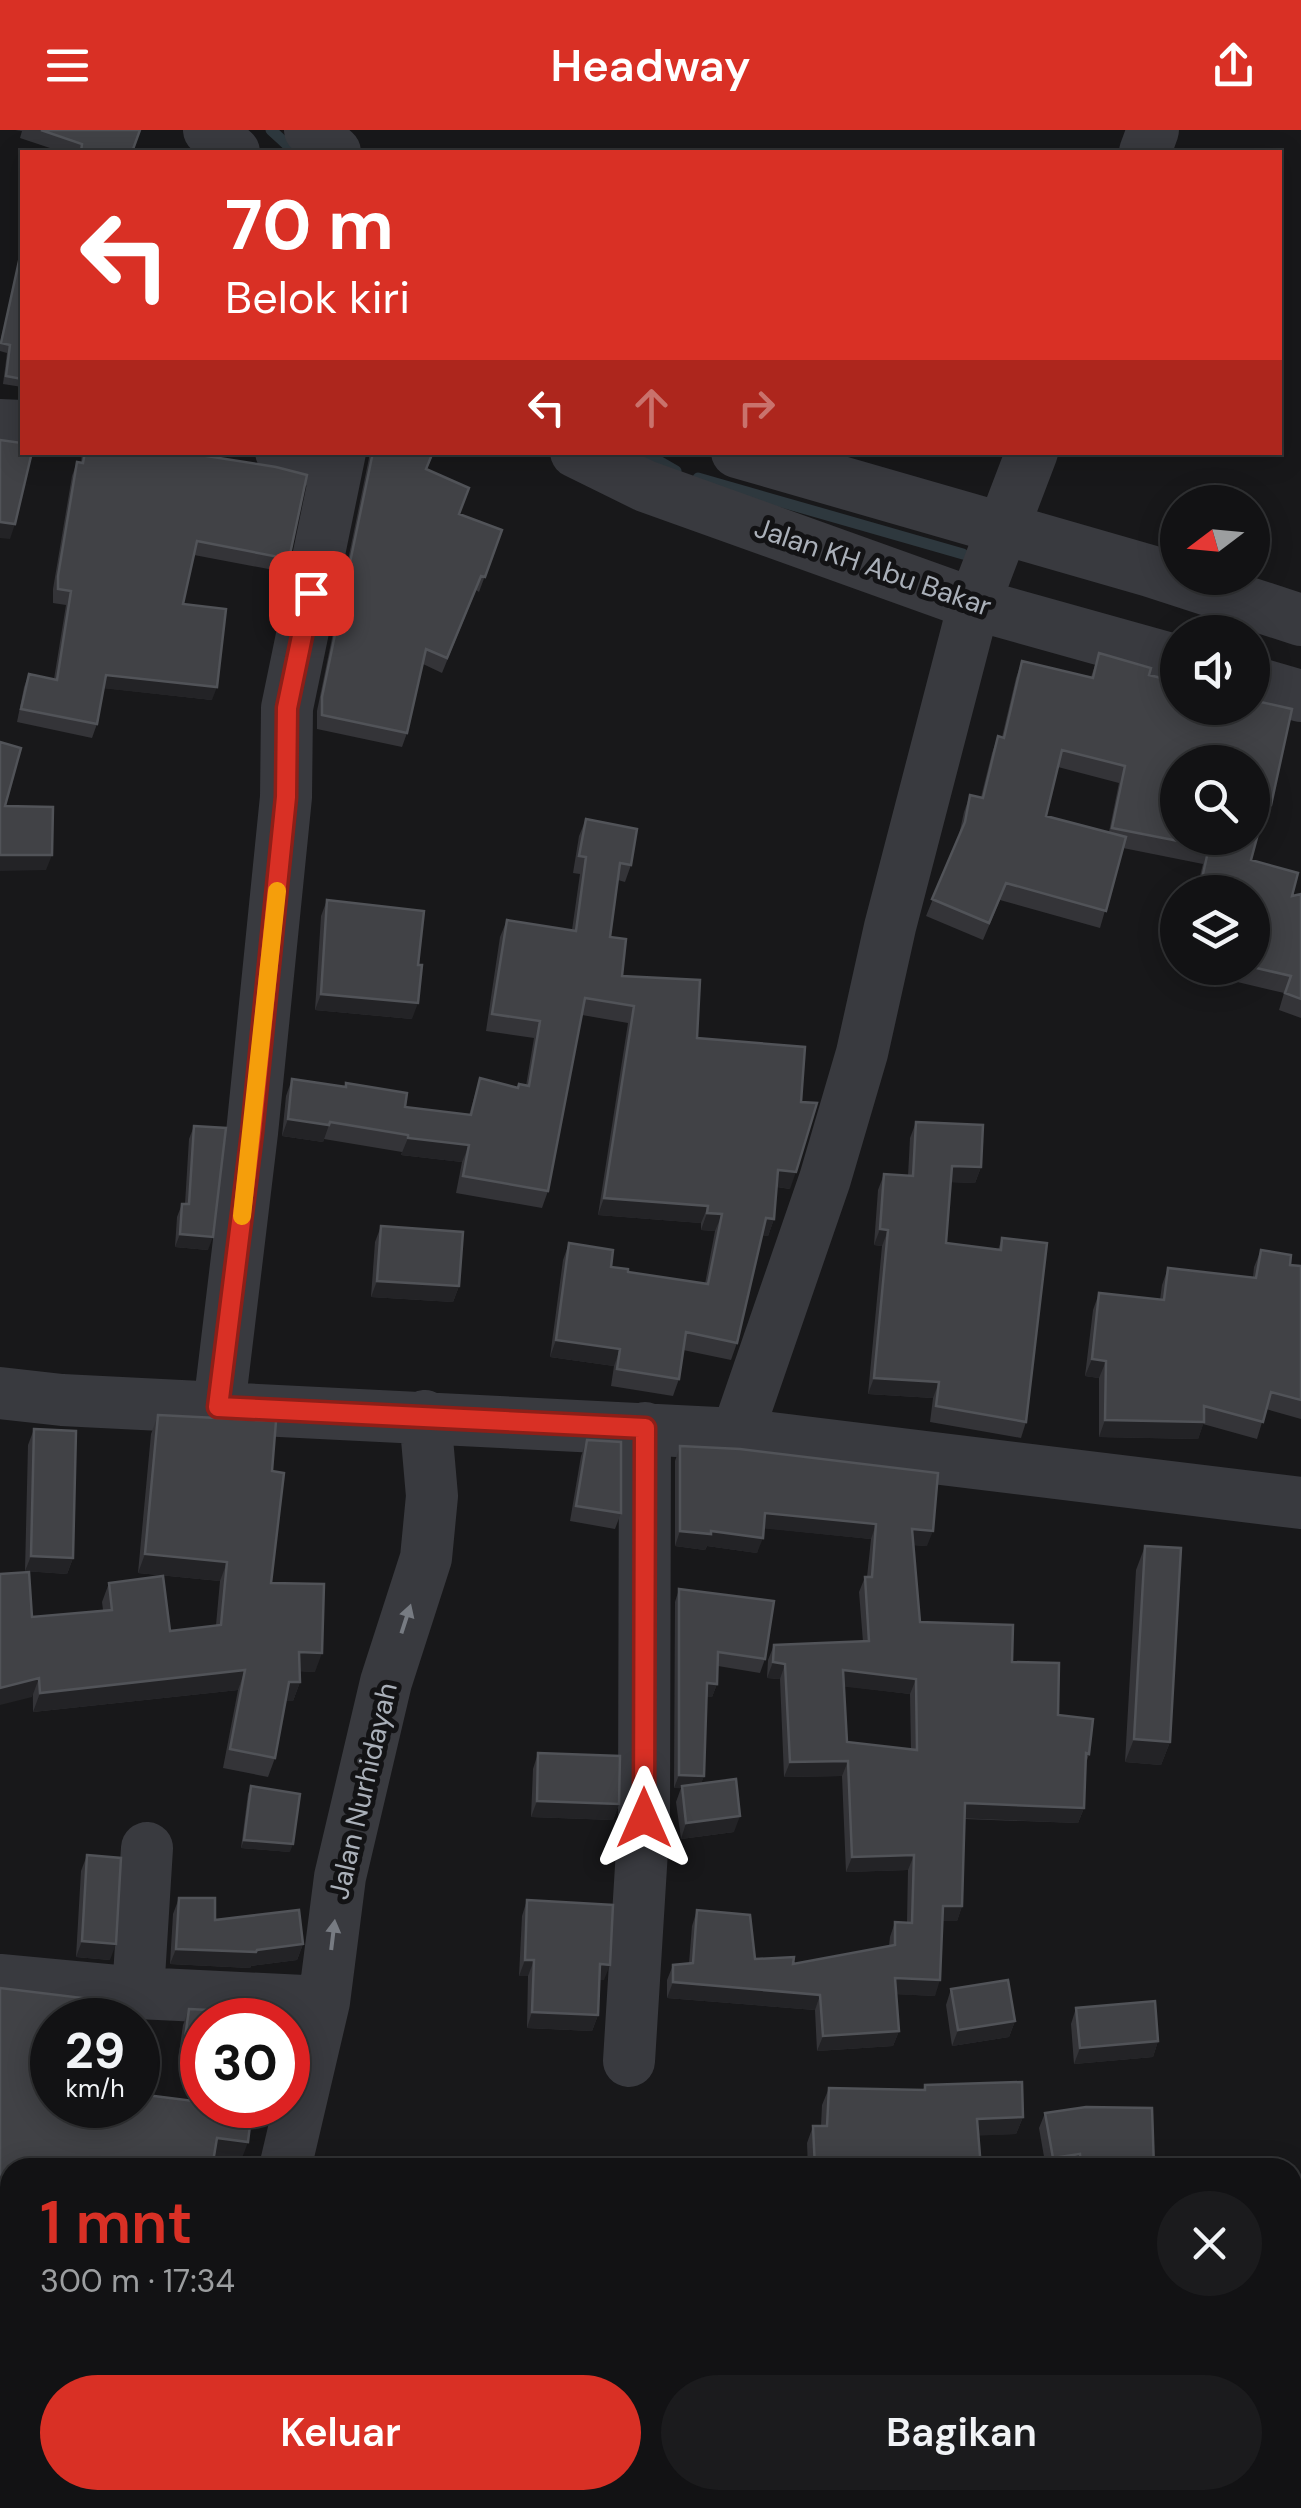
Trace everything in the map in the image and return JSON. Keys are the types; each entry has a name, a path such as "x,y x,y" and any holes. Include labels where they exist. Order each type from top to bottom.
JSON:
{"street":[{"path":"209,130 232,150"},
{"path":"310,130 332,150"},
{"path":"218,1407 252,1133 286,797 287,708 338,460 302,455"},
{"name":"Jalan KH Abu Bakar","path":"582,455 645,486 974,604 1160,656"},
{"path":"736,1434 825,1179 862,1053 890,927 974,604 1031,455"},
{"path":"759,456 1301,620"},
{"path":"1270,687 1301,696"},
{"path":"0,1393 62,1400 736,1434 1301,1503"},
{"name":"Jalan Nurhidayah","path":"286,2158 324,2002 340,1876 386,1682 426,1558 432,1496 425,1416"},
{"path":"630,2061 644,1818 645,1428"},
{"path":"138,1993 147,1848"},
{"path":"0,1980 138,1993 324,2002"}],"building":[{"path":"41,130 140,130 133,150 81,150 82,144"},
{"path":"20,261 20,379 6,376 10,345 1,343"},
{"path":"0,440 20,443 20,455 31,455 15,524 0,522"},
{"path":"84,455 200,455 307,475 289,559 197,541 183,604 226,609 217,687 106,675 97,724 21,709 29,674 57,680 71,591 58,589 58,576 77,462 83,463"},
{"path":"372,455 432,455 426,469 469,488 459,514 502,530 485,577 481,576 447,658 426,649 407,733 322,715 322,697"},
{"path":"1099,653 1151,668 1149,675 1160,678 1160,725 1270,725 1270,704 1292,709 1271,805 1270,745 1160,745 1160,837 1112,828 1125,766 1062,750 1046,816 1126,837 1106,911 1006,883 989,923 932,899 965,822 970,795 983,798 998,736 1004,738 1022,661 1093,678"},
{"path":"0,742 21,748 5,806 53,807 52,855 0,855"},
{"path":"586,819 637,829 631,865 620,863 610,937 626,939 622,976 700,980 697,1038 805,1047 801,1102 817,1103 796,1172 778,1170 774,1219 766,1218 737,1343 686,1332 679,1379 617,1369 620,1349 556,1340 569,1243 613,1250 611,1267 708,1284 722,1214 707,1213 708,1206 604,1198 634,1006 585,998 548,1191 463,1176 469,1145 408,1138 330,1122 329,1125 288,1119 292,1079 407,1093 405,1107 471,1115 480,1078 518,1088 519,1084 529,1086 540,1021 492,1014 507,920 576,931 586,857 579,856"},
{"path":"1207,855 1252,855 1251,860 1298,873 1292,896 1301,894 1301,999 1285,993 1291,976 1270,971 1270,875 1203,875"},
{"path":"327,900 424,911 418,1003 321,994"},
{"path":"916,1122 983,1125 981,1167 952,1166 946,1243 1001,1250 1002,1238 1047,1243 1026,1422 936,1406 939,1382 874,1378 888,1230 880,1229 884,1174 913,1176"},
{"path":"194,1126 226,1128 213,1237 180,1234 182,1204 189,1204"},
{"path":"381,1226 463,1232 459,1286 377,1281"},
{"path":"1261,1250 1291,1255 1290,1265 1301,1266 1301,1400 1271,1392 1263,1422 1204,1406 1204,1422 1105,1420 1106,1361 1092,1359 1099,1293 1164,1300 1168,1268 1256,1278"},
{"path":"158,1415 276,1421 272,1471 284,1473 271,1583 324,1584 322,1653 299,1652 300,1682 289,1682 275,1758 230,1749 245,1670 40,1693 39,1678 0,1688 0,1574 29,1572 32,1617 112,1610 109,1583 163,1576 170,1631 221,1625 227,1562 145,1554"},
{"path":"34,1429 76,1431 73,1558 31,1556"},
{"path":"587,1440 621,1442 621,1513 576,1506"},
{"path":"680,1446 740,1449 938,1473 933,1531 912,1529 920,1622 1013,1625 1012,1662 1059,1663 1058,1715 1093,1719 1089,1754 1086,1753 1084,1808 965,1803 962,1906 943,1906 940,1980 895,1978 899,2031 823,2036 820,1995 673,1982 673,1965 693,1963 697,1910 750,1915 755,1959 794,1957 793,1964 895,1945 895,1922 912,1923 914,1855 852,1857 848,1761 790,1762 785,1664 773,1662 774,1645 869,1641 865,1577 872,1577 876,1524 765,1513 763,1538 680,1531","holes":["843,1670 916,1679 917,1750 847,1742"]},
{"path":"1145,1546 1181,1548 1170,1742 1134,1739"},
{"path":"679,1589 774,1601 765,1659 718,1652 717,1684 707,1683 704,1776 679,1775"},
{"path":"538,1753 620,1756 619,1804 537,1801"},
{"path":"736,1779 740,1816 686,1823 682,1786"},
{"path":"251,1786 300,1794 293,1844 244,1840"},
{"path":"87,1855 121,1858 116,1944 82,1941"},
{"path":"179,1898 215,1898 215,1920 299,1910 303,1944 256,1952 176,1949"},
{"path":"527,1900 613,1905 610,1965 600,1964 598,2015 532,2012 534,1960 525,1960"},
{"path":"1008,1980 1015,2021 958,2030 951,1989"},
{"path":"0,1988 83,1998 30,1998 30,2128 160,2128 160,2097 180,2099 180,2128 250,2128 248,2142 217,2138 214,2158 0,2158"},
{"path":"1155,2001 1158,2041 1080,2048 1076,2008"},
{"path":"1022,2082 1023,2117 977,2119 980,2158 815,2158 813,2126 827,2126 829,2088 925,2090 925,2085"},
{"path":"1086,2107 1152,2108 1154,2158 1080,2158 1080,2154 1053,2158 1045,2113"}],"waterway":[{"path":"271,130 293,150"},
{"path":"648,455 676,471"},
{"path":"698,478 963,554"}],"slow traffic":[{"path":"242,1216 277,891"}],"route":[{"path":"311,593 287,708 286,797 252,1133 218,1407 645,1428 644,1818"}]}
